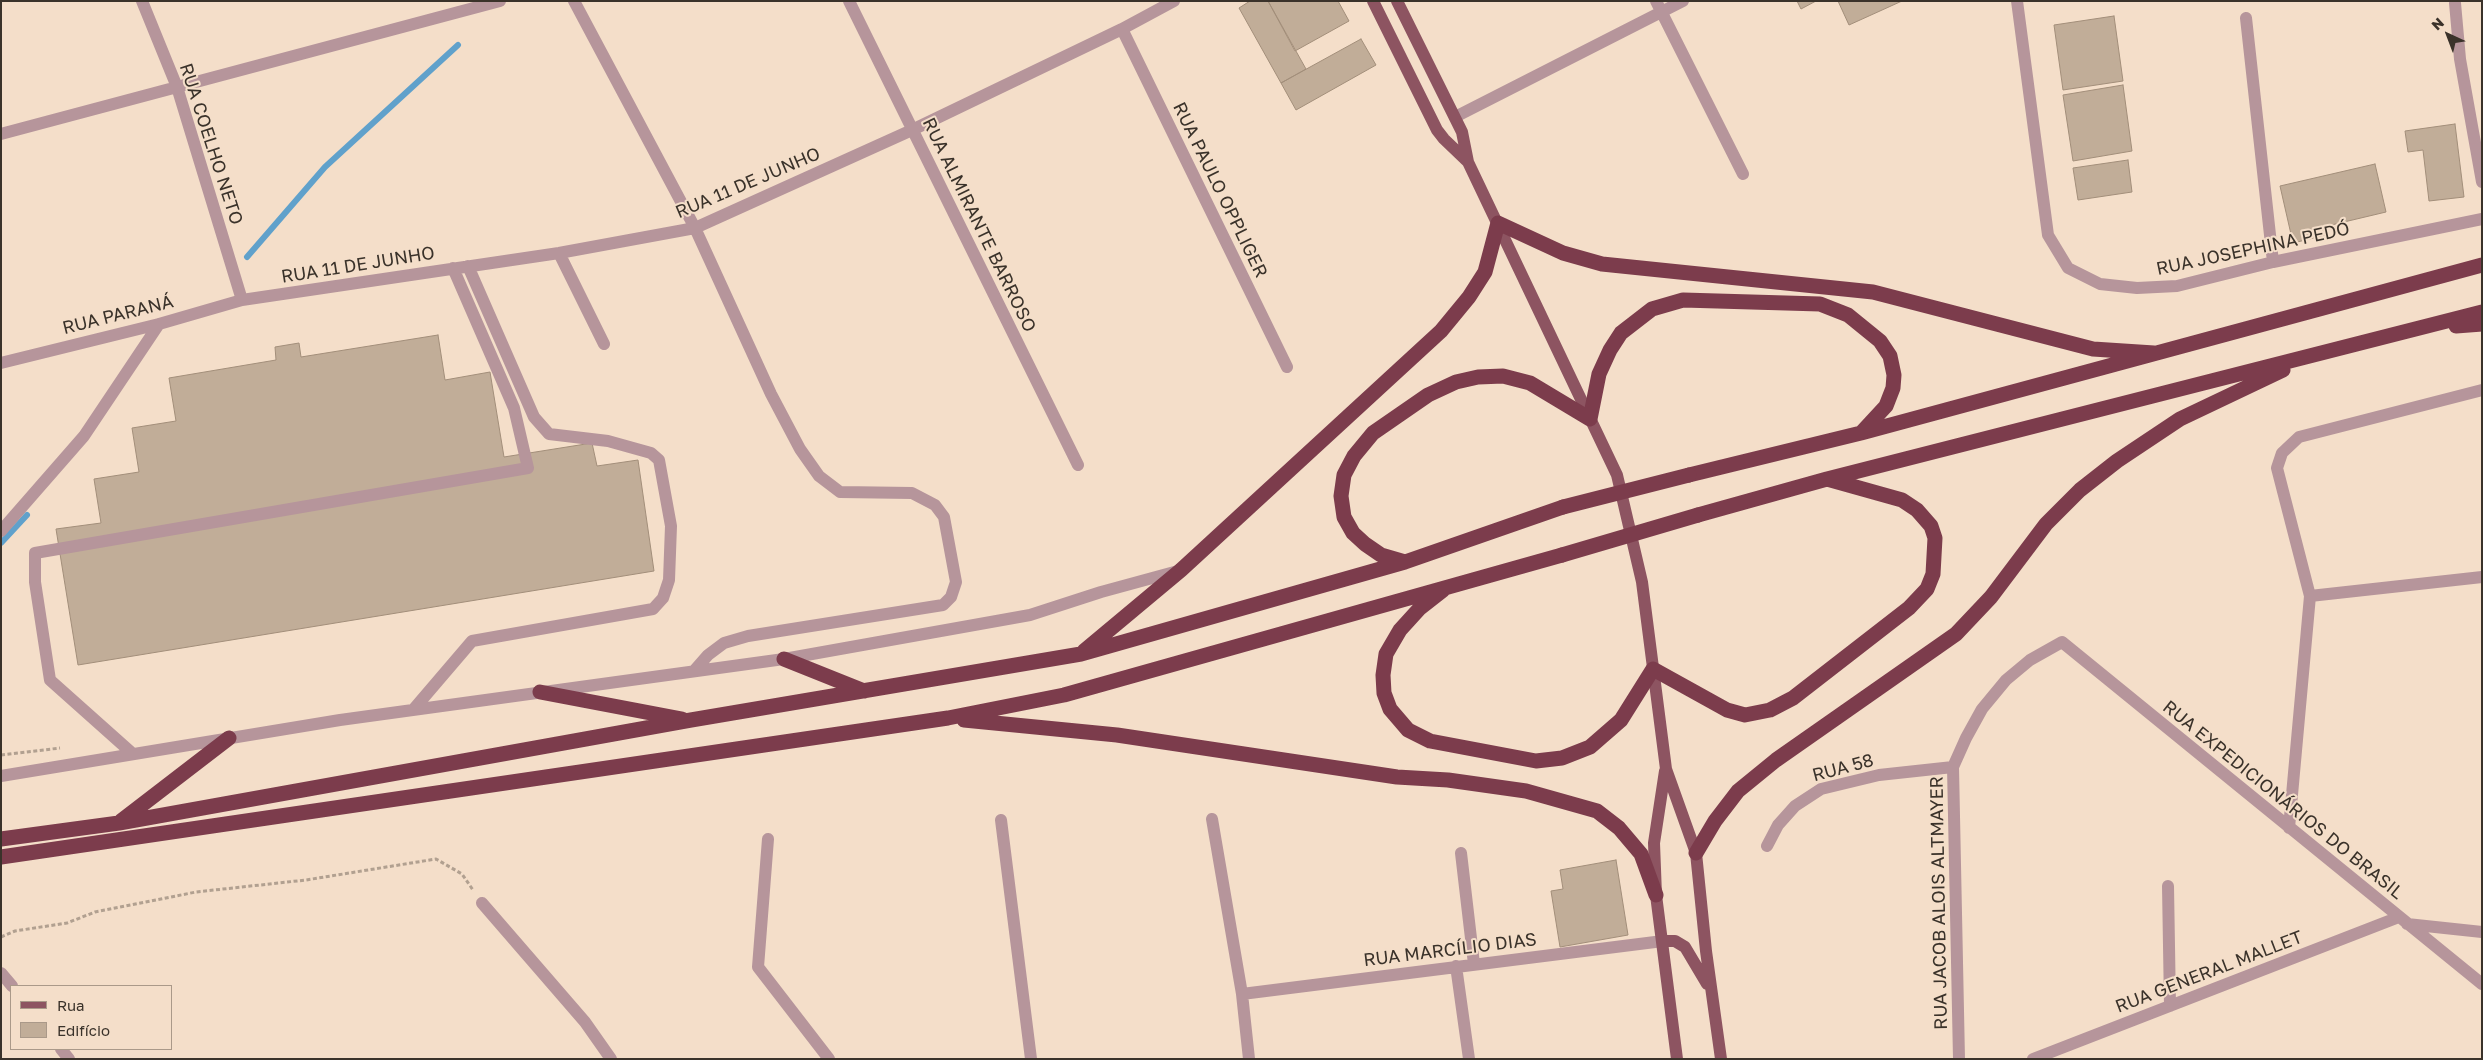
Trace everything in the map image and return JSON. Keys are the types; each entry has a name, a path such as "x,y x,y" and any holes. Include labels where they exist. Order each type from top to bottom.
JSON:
{"highway":[{"path":"1080,654 1180,570 1441,331 1469,297 1485,272 1498,223 1563,253 1602,264 1873,292 2093,349 2154,353"},
{"path":"1,838 119,823 691,720 1080,654 1405,562 1563,507 1861,433 2482,265"},
{"path":"1405,562 1380,554 1365,544 1353,533 1344,517 1341,496 1344,476 1354,456 1373,433 1428,395 1456,382 1478,377 1503,376 1530,383 1590,419 1599,374 1610,350 1621,334 1652,309 1683,300 1820,304 1848,315 1880,341 1890,356 1894,374 1893,388 1886,406 1861,433"},
{"path":"1,857 948,718 1064,695 1827,479 2482,312"},
{"path":"2420,328 2482,324"},
{"path":"1696,853 1715,821 1738,791 1776,760 1956,634 1991,597 2046,524 2080,490 2117,461 2180,419 2313,356"},
{"path":"1449,585 1420,608 1400,630 1386,654 1383,675 1384,693 1390,709 1408,730 1430,741 1536,762 1562,758 1590,747 1620,720 1653,668 1727,710 1745,715 1770,710 1792,698 1910,608 1926,589 1933,574 1936,554 1931,526 1917,510 1902,500 1827,479"},
{"path":"784,659 865,691"},
{"path":"540,692 691,720"},
{"path":"948,718 1117,735 1397,777 1448,780 1526,791 1597,811 1619,828 1641,854 1656,895"},
{"path":"119,823 229,738"}],"main road":[{"path":"1373,1 1437,130 1468,162"},
{"path":"1396,1 1462,132 1468,162 1617,475 1642,582 1666,769 1696,853 1721,1059"},
{"path":"1666,769 1654,843 1656,895 1677,1059"},
{"path":"1663,941 1675,940 1685,947 1712,993"}],"street":[{"name":"RUA COELHO NETO","path":"142,1 177,87 242,300"},
{"path":"1,134 500,1"},
{"path":"574,1 695,228 771,394 800,449 819,476 840,492 912,493 935,505 944,517 956,582 951,597 943,605 748,636 724,643 708,655 694,671"},
{"name":"RUA ALMIRANTE BARROSO","path":"848,1 1078,465"},
{"name":"RUA 11 DE JUNHO","path":"242,300 559,253 695,228 912,130 1122,29 1174,1"},
{"path":"1455,117 1659,6 1683,1"},
{"name":"RUA JOSEPHINA PEDÓ","path":"2017,1 2048,235 2068,268 2100,284 2137,288 2177,286 2273,262 2482,219"},
{"path":"2455,4 2460,59 2482,182"},
{"path":"1659,6 1743,174"},
{"path":"2246,18 2273,262"},
{"name":"RUA PAULO OPPLIGER","path":"1122,29 1287,367"},
{"path":"559,253 604,344"},
{"path":"413,710 472,642 652,609 663,598 669,580 671,526 659,460 651,453 608,441 549,434 534,417 468,266"},
{"path":"133,754 50,680 34,582 35,553 138,533 528,468 514,408 453,268"},
{"name":"RUA PARANÁ","path":"1,363 159,324 242,300"},
{"path":"1,531 84,436 159,324"},
{"path":"2289,828 2310,596 2277,468 2282,453 2299,437 2482,390"},
{"path":"1,776 340,720 784,659 1030,616 1101,592 1180,570"},
{"path":"2310,596 2482,577"},
{"name":"RUA EXPEDICIONÁRIOS DO BRASIL","path":"2062,642 2482,984"},
{"name":"RUA JACOB ALOIS ALTMAYER","path":"1960,1059 1954,767 1966,738 1982,708 2000,687 2030,660 2062,642"},
{"name":"RUA 58","path":"1767,846 1778,825 1795,806 1821,789 1879,775 1954,767"},
{"path":"1212,819 1242,994 1249,1059"},
{"path":"1000,820 1031,1059"},
{"path":"768,839 758,967 829,1059"},
{"path":"1461,853 1474,964"},
{"path":"2168,886 2170,1006"},
{"path":"482,903 585,1022 611,1059"},
{"path":"2403,921 2482,932"},
{"name":"RUA GENERAL MALLET","path":"2033,1059 2170,1006 2403,921"},
{"name":"RUA MARCÍLIO DIAS","path":"1242,994 1663,941"},
{"path":"1456,966 1469,1059"},
{"path":"1,974 11,985"}],"path":[{"path":"1,937 15,931 67,923 95,912 196,892 306,880 436,859 462,874 482,903"}],"building":[{"path":"1250,1 1268,1 1306,69 1281,83 1239,8"},
{"path":"1268,1 1338,1 1349,21 1295,51"},
{"path":"1797,1 1816,1 1801,9"},
{"path":"1838,1 1902,1 1849,25"},
{"path":"2114,16 2123,81 2063,90 2054,25"},
{"path":"1361,39 1376,65 1296,110 1281,83"},
{"path":"2123,85 2132,151 2073,161 2063,95"},
{"path":"2455,124 2464,197 2429,201 2423,150 2408,152 2405,131"},
{"path":"2128,160 2132,192 2078,200 2073,168"},
{"path":"2375,164 2386,212 2323,227 2326,235 2293,243 2280,186"},
{"path":"438,335 445,380 490,372 504,457 592,443 597,466 638,460 654,571 78,665 56,529 101,523 94,479 139,472 132,428 176,421 169,378 276,360 275,347 299,343 301,357"},
{"path":"1616,860 1628,935 1560,947 1551,891 1563,889 1560,870"}],"waterway":[{"path":"247,257 325,167 458,45"},
{"path":"1,543 27,515"}]}
